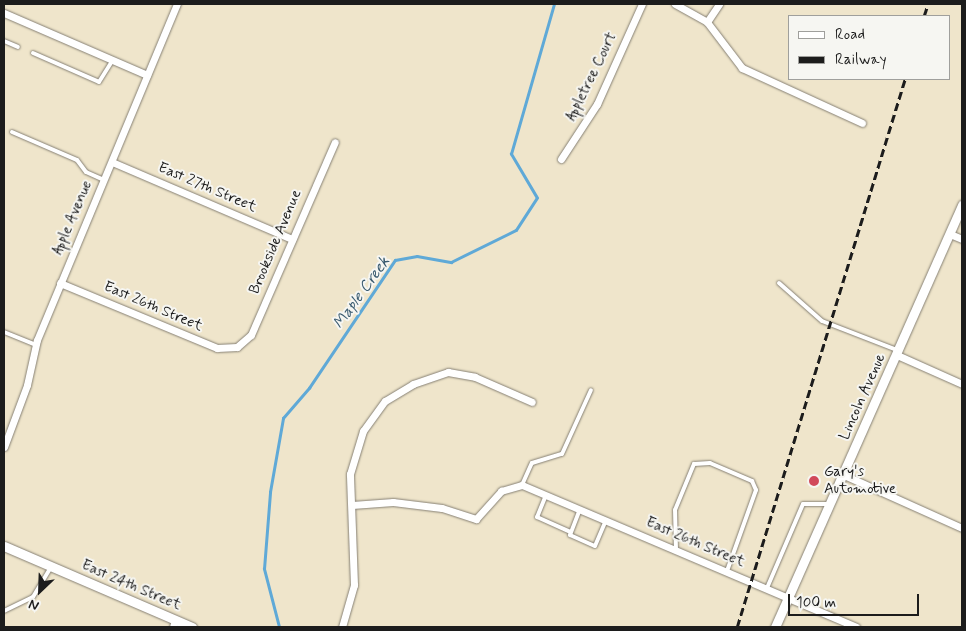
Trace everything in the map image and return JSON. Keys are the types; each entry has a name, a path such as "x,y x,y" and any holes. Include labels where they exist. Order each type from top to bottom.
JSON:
{"street":[{"name":"Apple Avenue","path":"4,447 27,386 36,345 60,282 177,4"},
{"name":"Appletree Court","path":"561,159 597,104 642,4"},
{"path":"675,4 707,22 742,68 862,123"},
{"path":"707,22 719,4"},
{"path":"4,13 147,75"},
{"name":"Brookside Avenue","path":"237,347 251,335 334,142"},
{"name":"East 27th Street","path":"112,162 292,239"},
{"name":"Lincoln Avenue","path":"775,627 844,475 962,205"},
{"path":"950,234 962,239"},
{"name":"East 26th Street","path":"60,282 217,348 237,347"},
{"path":"898,353 962,384"},
{"path":"342,627 354,585 350,474 363,431 385,402 413,384 448,372 476,378 532,402"},
{"path":"844,475 962,528"},
{"path":"352,505 393,502 442,508 476,519 501,491 522,485"},
{"name":"East 26th Street","path":"522,485 856,627"},
{"name":"East 24th Street","path":"4,546 174,624 192,627"}],"lane":[{"path":"4,41 18,47"},
{"path":"33,53 100,82 113,60"},
{"path":"12,132 77,160 86,172 104,180"},
{"path":"779,283 822,321 898,353"},
{"path":"4,332 36,345"},
{"path":"522,485 532,463 562,454 591,390"},
{"path":"676,550 675,510 694,464 710,463 755,484 748,519 727,571"},
{"path":"547,495 537,517 571,532"},
{"path":"767,588 803,504 830,505"},
{"path":"580,509 570,535 595,546 606,520"},
{"path":"4,611 33,597 52,567"}],"waterway":[{"name":"Maple Creek","path":"279,627 264,569 270,492 283,418 309,388 395,260 417,256 451,262 516,230 537,198 511,154 554,4"}],"railway":[{"path":"924,15 928,4"},
{"path":"737,627 905,80"}],"place":[{"name":"Gary's Automotive","path":"814,481"}]}
